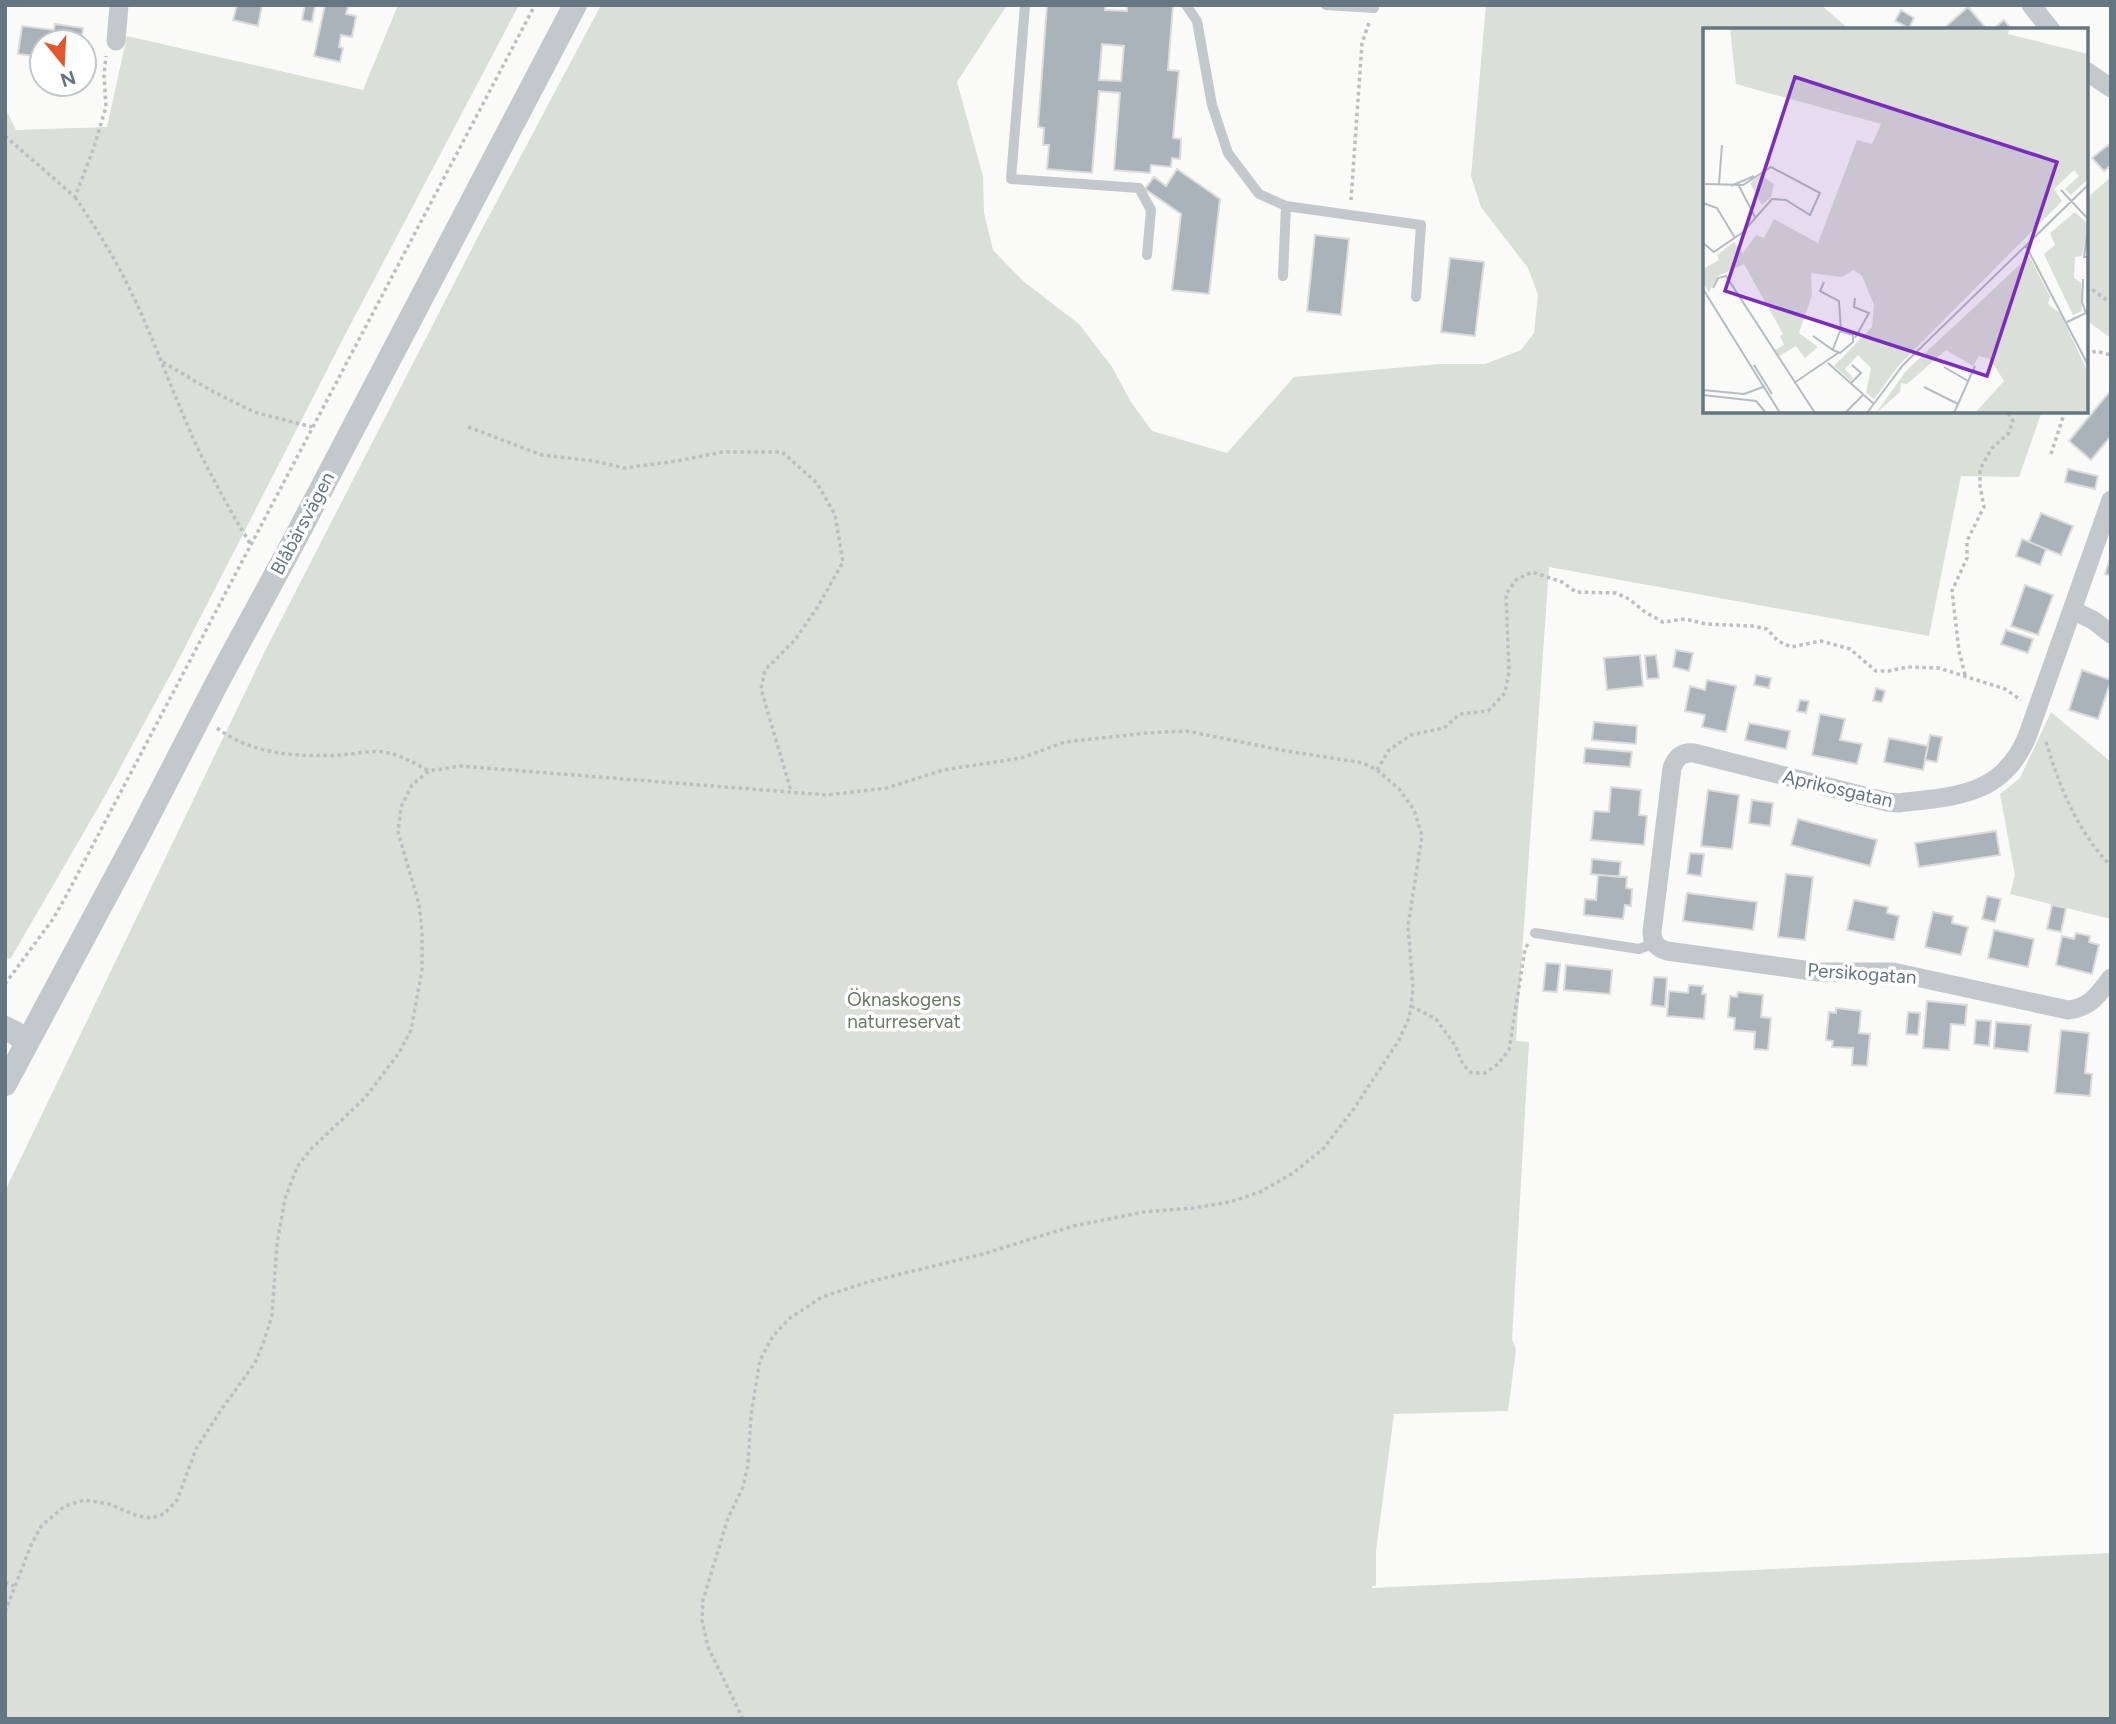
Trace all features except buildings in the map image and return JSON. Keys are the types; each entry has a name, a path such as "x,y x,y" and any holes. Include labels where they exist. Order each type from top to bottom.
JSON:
{"street":[{"path":"117,41 119,5"},
{"name":"Blåbärsvägen","path":"5,1084 575,5"},
{"path":"2031,5 2049,28"},
{"path":"2088,72 2111,88"},
{"name":"Aprikosgatan","path":"1653,937 1672,768 1680,756 1694,753 1899,803 1966,794 1992,782 2015,761 2035,716 2111,500"},
{"path":"2072,610 2093,620 2111,634"},
{"name":"Persikogatan","path":"1653,937 1659,948 1667,951 1810,971 1893,972 2068,1010 2092,1002 2111,978"},
{"path":"5,1028 28,1040"}],"lane":[{"path":"1025,5 1011,179 1139,188 1151,210 1147,256"},
{"path":"1186,5 1197,21 1212,105 1228,153 1259,194 1286,206 1421,225 1416,298"},
{"path":"1326,5 1374,8"},
{"path":"1283,276 1286,206"},
{"path":"1535,933 1639,950 1653,937"}],"path":[{"path":"5,984 53,919 65,898 535,5"},
{"path":"1349,215 1362,43 1374,8"},
{"path":"75,197 106,107 104,75 107,53 117,41"},
{"path":"5,136 75,197 99,232 121,271 199,450 251,545"},
{"path":"2088,288 2111,303"},
{"path":"2088,354 2096,351 2111,355"},
{"path":"161,361 254,412 313,428"},
{"path":"1965,676 1959,651 1952,591 1967,558 1966,541 1983,507 1980,469 1992,448 2008,434 2012,421 2008,413"},
{"path":"2050,454 2064,413"},
{"path":"468,427 542,455 594,461 624,468 722,452 782,452 817,483 835,515 843,562 795,640 765,670 761,689 791,791"},
{"path":"1377,770 1389,750 1411,735 1444,728 1460,714 1488,711 1505,693 1509,671 1506,594 1516,580 1532,572 1562,582 1576,592 1616,593 1663,622 1685,619 1706,624 1752,626 1767,629 1778,641 1791,647 1821,641 1850,649 1876,671 1908,667 1939,668 2004,689 2020,699 2035,716 2059,785 2096,851 2111,866"},
{"path":"203,710 218,730 242,744 284,755 340,755 382,751 407,758 429,771"},
{"path":"5,1612 42,1525 65,1506 84,1500 109,1504 138,1516 152,1518 164,1514 177,1500 196,1448 255,1363 272,1315 279,1232 285,1199 297,1167 311,1149 365,1098 399,1053 411,1030 422,970 422,931 419,904 398,832 401,807 412,785 429,771 460,765 827,794 887,789 943,770 1020,758 1065,742 1187,731 1363,763 1377,770 1399,789 1414,810 1422,836 1408,926 1413,988 1411,1006 1409,1018 1399,1040 1353,1110 1323,1149 1293,1173 1259,1192 1230,1202 1144,1212 1073,1226 983,1254 822,1297 790,1318 773,1336 760,1360 743,1488 729,1518 703,1601 702,1620 708,1647 743,1719"},
{"path":"1411,1006 1436,1019 1455,1045 1463,1065 1472,1073 1485,1073 1509,1050 1525,949 1535,933"},
{"path":"5,1582 14,1586"}],"green space":[{"path":"398,5 519,5 346,333 181,655 106,794 11,958 5,960 5,108 16,130 107,127 127,36 363,90"},
{"name":"Öknaskogens naturreservat","path":"601,5 1007,5 957,82 983,176 984,213 993,250 1023,281 1079,324 1112,367 1131,402 1152,431 1227,453 1294,377 1440,364 1485,364 1521,350 1534,333 1538,295 1528,268 1481,207 1471,176 1486,5 1821,5 1848,28 1703,28 1703,413 2041,413 2019,477 1961,476 1929,636 1549,567 1516,1041 1529,1042 1512,1339 1516,1350 1508,1411 1394,1414 1376,1551 1376,1586 1372,1588 2111,1553 2111,1719 5,1719 5,1191 265,651 481,231"},
{"path":"2111,177 2111,338 2088,321 2088,197"},
{"path":"2051,712 2111,762 2111,919 2010,894 2015,875 2000,794 2020,778"}]}
